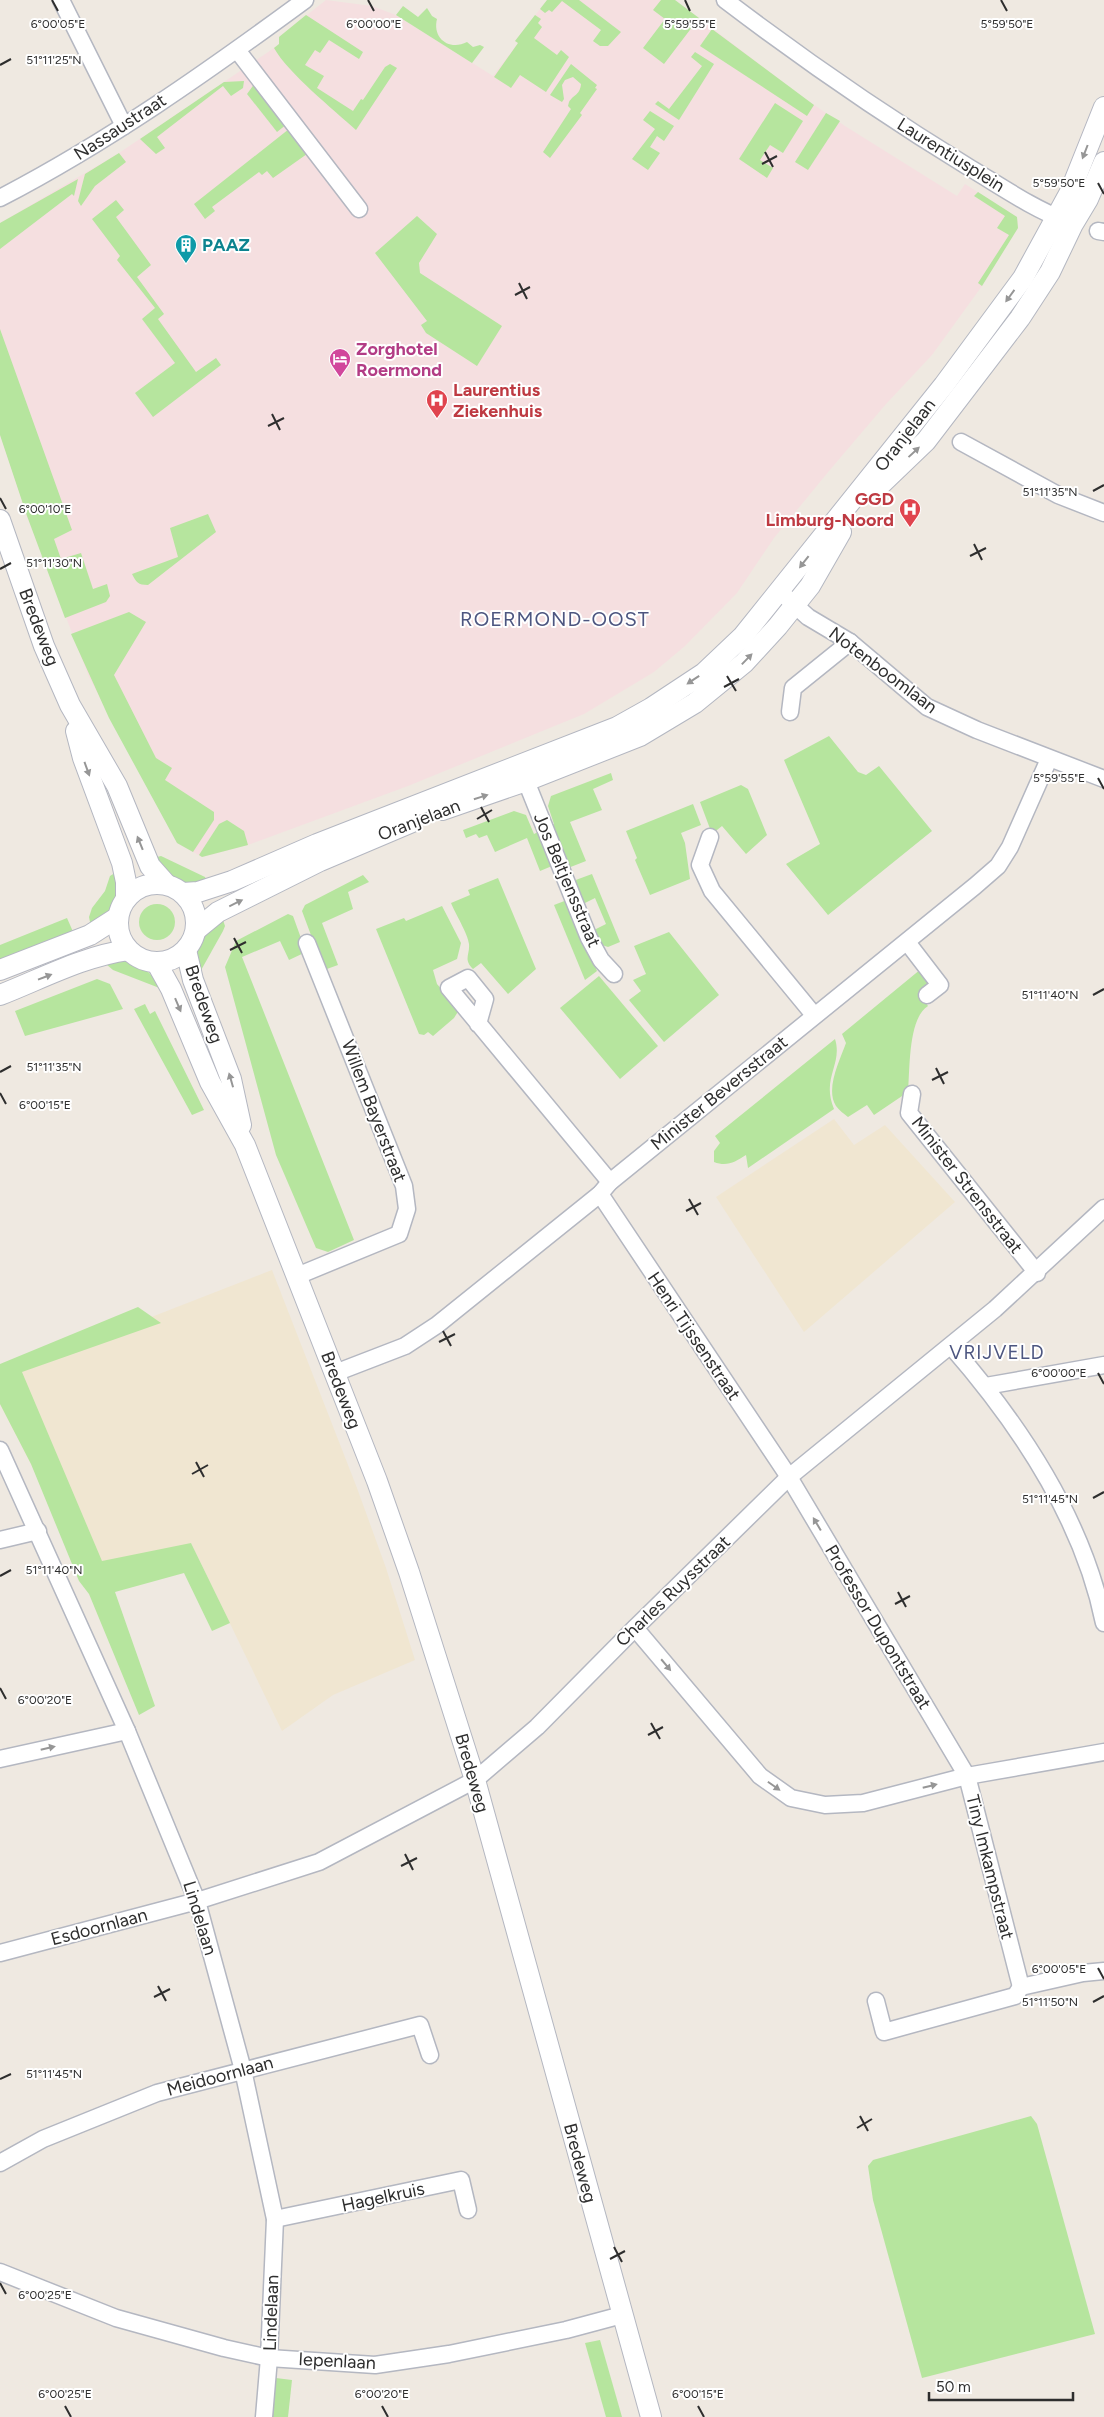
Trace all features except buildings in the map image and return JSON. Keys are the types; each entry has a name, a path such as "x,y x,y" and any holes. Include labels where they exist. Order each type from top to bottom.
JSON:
{"street":[{"path":"61,0 124,126"},
{"name":"Nassaustraat","path":"0,198 77,156 124,126 237,50 305,0"},
{"name":"Laurentiusplein","path":"725,0 857,96 943,152 1034,207 1065,220"},
{"path":"237,50 359,209"},
{"name":"Oranjelaan","path":"1065,220 1070,192 1104,107"},
{"name":"Oranjelaan","path":"196,930 218,912 320,861 449,807 526,782 647,722 787,597 1065,220 1088,199 1104,162"},
{"path":"961,442 1058,495 1104,513"},
{"name":"Bredeweg","path":"0,520 44,646 70,705 117,786 150,866 175,888"},
{"name":"Notenboomlaan","path":"787,597 808,616 850,642 927,706 977,730 1104,779"},
{"path":"790,712 793,688 850,642"},
{"name":"Bredeweg","path":"70,705 83,758 122,864 126,882 126,898"},
{"name":"Oranjelaan","path":"175,888 198,892 232,881 317,844 617,727 647,722"},
{"name":"Minister Beversstraat","path":"335,1372 405,1346 437,1325 814,1014 907,942 998,866 1010,847 1049,759"},
{"name":"Jos Beltjensstraat","path":"526,782 589,938 602,960 614,974"},
{"path":"710,837 700,865 712,891 814,1014"},
{"path":"144,886 175,888 194,910 196,930 186,950 172,959 156,962 146,961 128,950 121,940 118,917 126,898 144,886"},
{"path":"0,970 90,935 118,917"},
{"path":"907,942 940,985 927,996"},
{"name":"Willem Bayerstraat","path":"297,1276 399,1234 407,1209 404,1186 307,943"},
{"path":"0,995 83,963 115,952 128,950"},
{"name":"Bredeweg","path":"186,950 194,980 231,1079 245,1145"},
{"name":"Bredeweg","path":"156,962 172,989 210,1082 245,1145 335,1372 409,1572 475,1780 650,2417"},
{"name":"Henri Tijssenstraat","path":"478,1024 605,1188 789,1477"},
{"name":"Minister Strensstraat","path":"912,1094 909,1113 1036,1273"},
{"name":"Charles Ruysstraat","path":"198,1901 319,1862 475,1780 537,1728 635,1628 789,1477 952,1346 1036,1273 1104,1208"},
{"path":"952,1346 986,1386 1020,1431 1072,1524 1099,1599 1104,1623"},
{"path":"986,1386 1104,1365"},
{"name":"Lindelaan","path":"0,1450 127,1731 198,1901 243,2070 275,2219 269,2358 264,2417"},
{"name":"Professor Dupontstraat","path":"789,1477 967,1776"},
{"path":"0,1540 38,1531"},
{"path":"635,1628 760,1776 791,1798 825,1805 863,1803 967,1776 1104,1752"},
{"path":"0,1759 127,1731"},
{"name":"Tiny Imkampstraat","path":"967,1776 1021,1987"},
{"name":"Esdoornlaan","path":"0,1953 198,1901"},
{"path":"876,2001 884,2032 1015,1996 1021,1987 1083,1973 1104,1972"},
{"name":"Meidoornlaan","path":"0,2163 43,2139 157,2093 420,2025 430,2055"},
{"name":"Hagelkruis","path":"275,2219 460,2180 468,2210"},
{"name":"Iepenlaan","path":"0,2272 116,2318 224,2348 269,2358 375,2365 449,2354 566,2330 622,2314"}],"shaded area":[{"name":"Laurentius Ziekenhuis","path":"326,0 372,6 396,15 493,76 518,43 515,41 547,0 675,0 804,98 845,126 957,196 965,184 1017,217 1018,228 982,286 932,355 886,404 774,538 737,593 685,646 654,672 584,714 408,786 248,845 202,857 177,843 89,677 27,516 0,435 0,223 119,153 274,48 279,44 279,37"},
{"path":"834,1119 854,1145 885,1125 955,1202 804,1332 716,1197"},
{"path":"272,1270 357,1488 386,1568 415,1660 333,1695 282,1731 191,1543 89,1594 31,1464 0,1404 0,1376"}],"green space":[{"path":"547,0 579,0 621,32 608,46 600,46 593,41 601,30 562,1 552,12 549,10 545,13 540,9"},
{"path":"661,0 675,0 699,18 664,64 643,48 665,19 653,10"},
{"path":"403,6 418,17 427,8 432,16 437,19 437,32 440,37 449,44 454,45 467,42 473,47 480,45 484,47 472,63 396,15"},
{"path":"306,15 363,52 359,59 329,40 320,53 315,50 305,65 324,76 317,88 353,111 361,99 363,100 385,67 390,64 397,68 356,130 300,80 274,48 279,44 279,37"},
{"path":"535,15 541,19 538,23 542,27 534,38 557,55 561,50 569,57 546,92 520,75 511,88 494,77 518,43 515,41"},
{"path":"712,29 814,105 807,116 700,46"},
{"path":"695,52 714,64 679,120 655,104 658,101 669,109 702,66 691,57"},
{"path":"571,64 597,85 595,88 597,89 580,113 582,115 550,158 543,152 571,109 568,106 569,102 578,92 581,84 573,77 565,80 562,85 564,99 562,102 550,95"},
{"path":"244,81 243,88 231,96 223,86 157,137 165,148 156,154 140,139 224,82"},
{"path":"255,83 287,124 277,132 247,94"},
{"path":"775,103 803,121 783,153 770,145 760,160 773,168 767,178 739,159"},
{"path":"650,111 674,126 664,141 657,136 650,147 660,153 648,170 632,159 655,129 643,120"},
{"path":"826,113 840,121 808,170 795,162"},
{"path":"289,129 307,154 273,178 267,171 262,175 259,172 212,207 215,211 205,219 194,204"},
{"path":"119,153 126,162 95,186 81,206 78,201 85,174"},
{"path":"78,179 74,196 72,194 0,249 0,223"},
{"path":"978,192 1017,217 1018,228 982,286 978,283 1009,235 997,228 1005,216 974,196"},
{"path":"116,200 124,210 116,217 151,265 137,277 164,314 158,319 196,372 216,358 221,365 153,417 135,393 175,363 142,319 155,308 117,260 120,256 92,219"},
{"path":"417,216 437,234 419,263 420,273 502,326 477,366 426,333 421,325 427,321 375,253"},
{"path":"0,329 72,530 54,539 61,559 81,553 93,589 107,584 110,596 106,602 65,618 27,516 0,435"},
{"path":"208,514 216,532 148,585 140,584 136,581 132,574 178,557 170,528"},
{"path":"129,612 146,622 114,675 156,758 172,768 165,780 214,812 214,820 193,852 177,843 109,718 71,634"},
{"path":"829,736 858,772 866,775 879,766 932,831 828,915 786,864 820,844 784,760"},
{"path":"611,773 613,780 593,789 602,810 570,822 586,861 568,868 551,826 554,824 548,806 551,796"},
{"path":"741,785 748,789 767,835 746,854 722,826 712,834 700,802"},
{"path":"693,804 701,825 681,833 685,843 690,879 650,895 635,860 637,858 626,831"},
{"path":"514,811 526,815 534,834 538,832 552,866 540,871 527,838 495,852 487,835 479,838 476,834 466,838 463,830"},
{"path":"227,820 244,831 248,845 202,857 199,855 219,824"},
{"path":"161,856 205,877 208,883 190,883 177,879 153,858"},
{"path":"118,871 117,897 111,909 91,927 89,917 92,908 105,891 110,876"},
{"path":"592,874 620,942 608,947 599,944 592,931 606,924 595,898 583,904 573,881"},
{"path":"363,875 369,882 348,892 353,909 322,923 338,965 324,970 302,911 305,905"},
{"path":"498,878 536,969 508,994 481,963 473,969 470,966 468,962 468,940 451,903 470,895 468,890"},
{"path":"567,900 597,971 585,980 554,905"},
{"path":"157,904 164,905 170,909 174,915 174,929 170,935 164,939 157,940 150,939 144,935 140,929 139,922 140,915 144,909 150,905"},
{"path":"442,906 461,943 457,959 433,970 437,984 459,1010 454,1018 433,1036 428,1032 424,1035 419,1034 376,929 404,918 406,921"},
{"path":"288,914 293,916 306,952 289,960 280,941 242,957 354,1240 328,1252 316,1248 276,1155 225,967 236,941"},
{"path":"222,917 225,926 223,931 200,972 195,963 198,948 203,937"},
{"path":"67,918 74,934 0,963 0,945"},
{"path":"669,932 719,995 664,1042 629,1000 641,991 633,980 646,974 634,946"},
{"path":"118,959 132,962 144,968 162,989 113,970 106,964"},
{"path":"921,969 933,984 920,995 928,1006 921,1012 913,1033 908,1092 874,1115 867,1105 848,1117 836,1106 832,1091 837,1066 846,1043 842,1034"},
{"path":"599,976 658,1046 620,1079 560,1008"},
{"path":"97,979 110,984 123,1009 25,1036 15,1011"},
{"path":"145,1004 150,1014 155,1011 204,1110 192,1115 134,1009"},
{"path":"835,1039 837,1048 830,1088 834,1109 748,1168 746,1155 731,1163 714,1162 714,1151 720,1143 715,1136"},
{"path":"138,1307 161,1323 22,1372 102,1561 191,1543 230,1623 212,1631 184,1573 115,1592 155,1706 139,1715 89,1594 79,1581 31,1464 0,1404 0,1364"},
{"path":"1031,2116 1037,2124 1095,2334 922,2378 873,2200 868,2166 873,2160"},
{"path":"600,2340 622,2417 606,2417 585,2343"},
{"path":"276,2378 292,2380 288,2417 272,2417"}],"place":[{"name":"PAAZ","path":"186,264"},
{"name":"Zorghotel Roermond","path":"340,378"},
{"name":"Laurentius Ziekenhuis","path":"437,419"},
{"name":"GGD Limburg-Noord","path":"910,528"}],"district":[{"name":"ROERMOND-OOST","path":"555,619"},
{"name":"VRIJVELD","path":"997,1352"}]}
